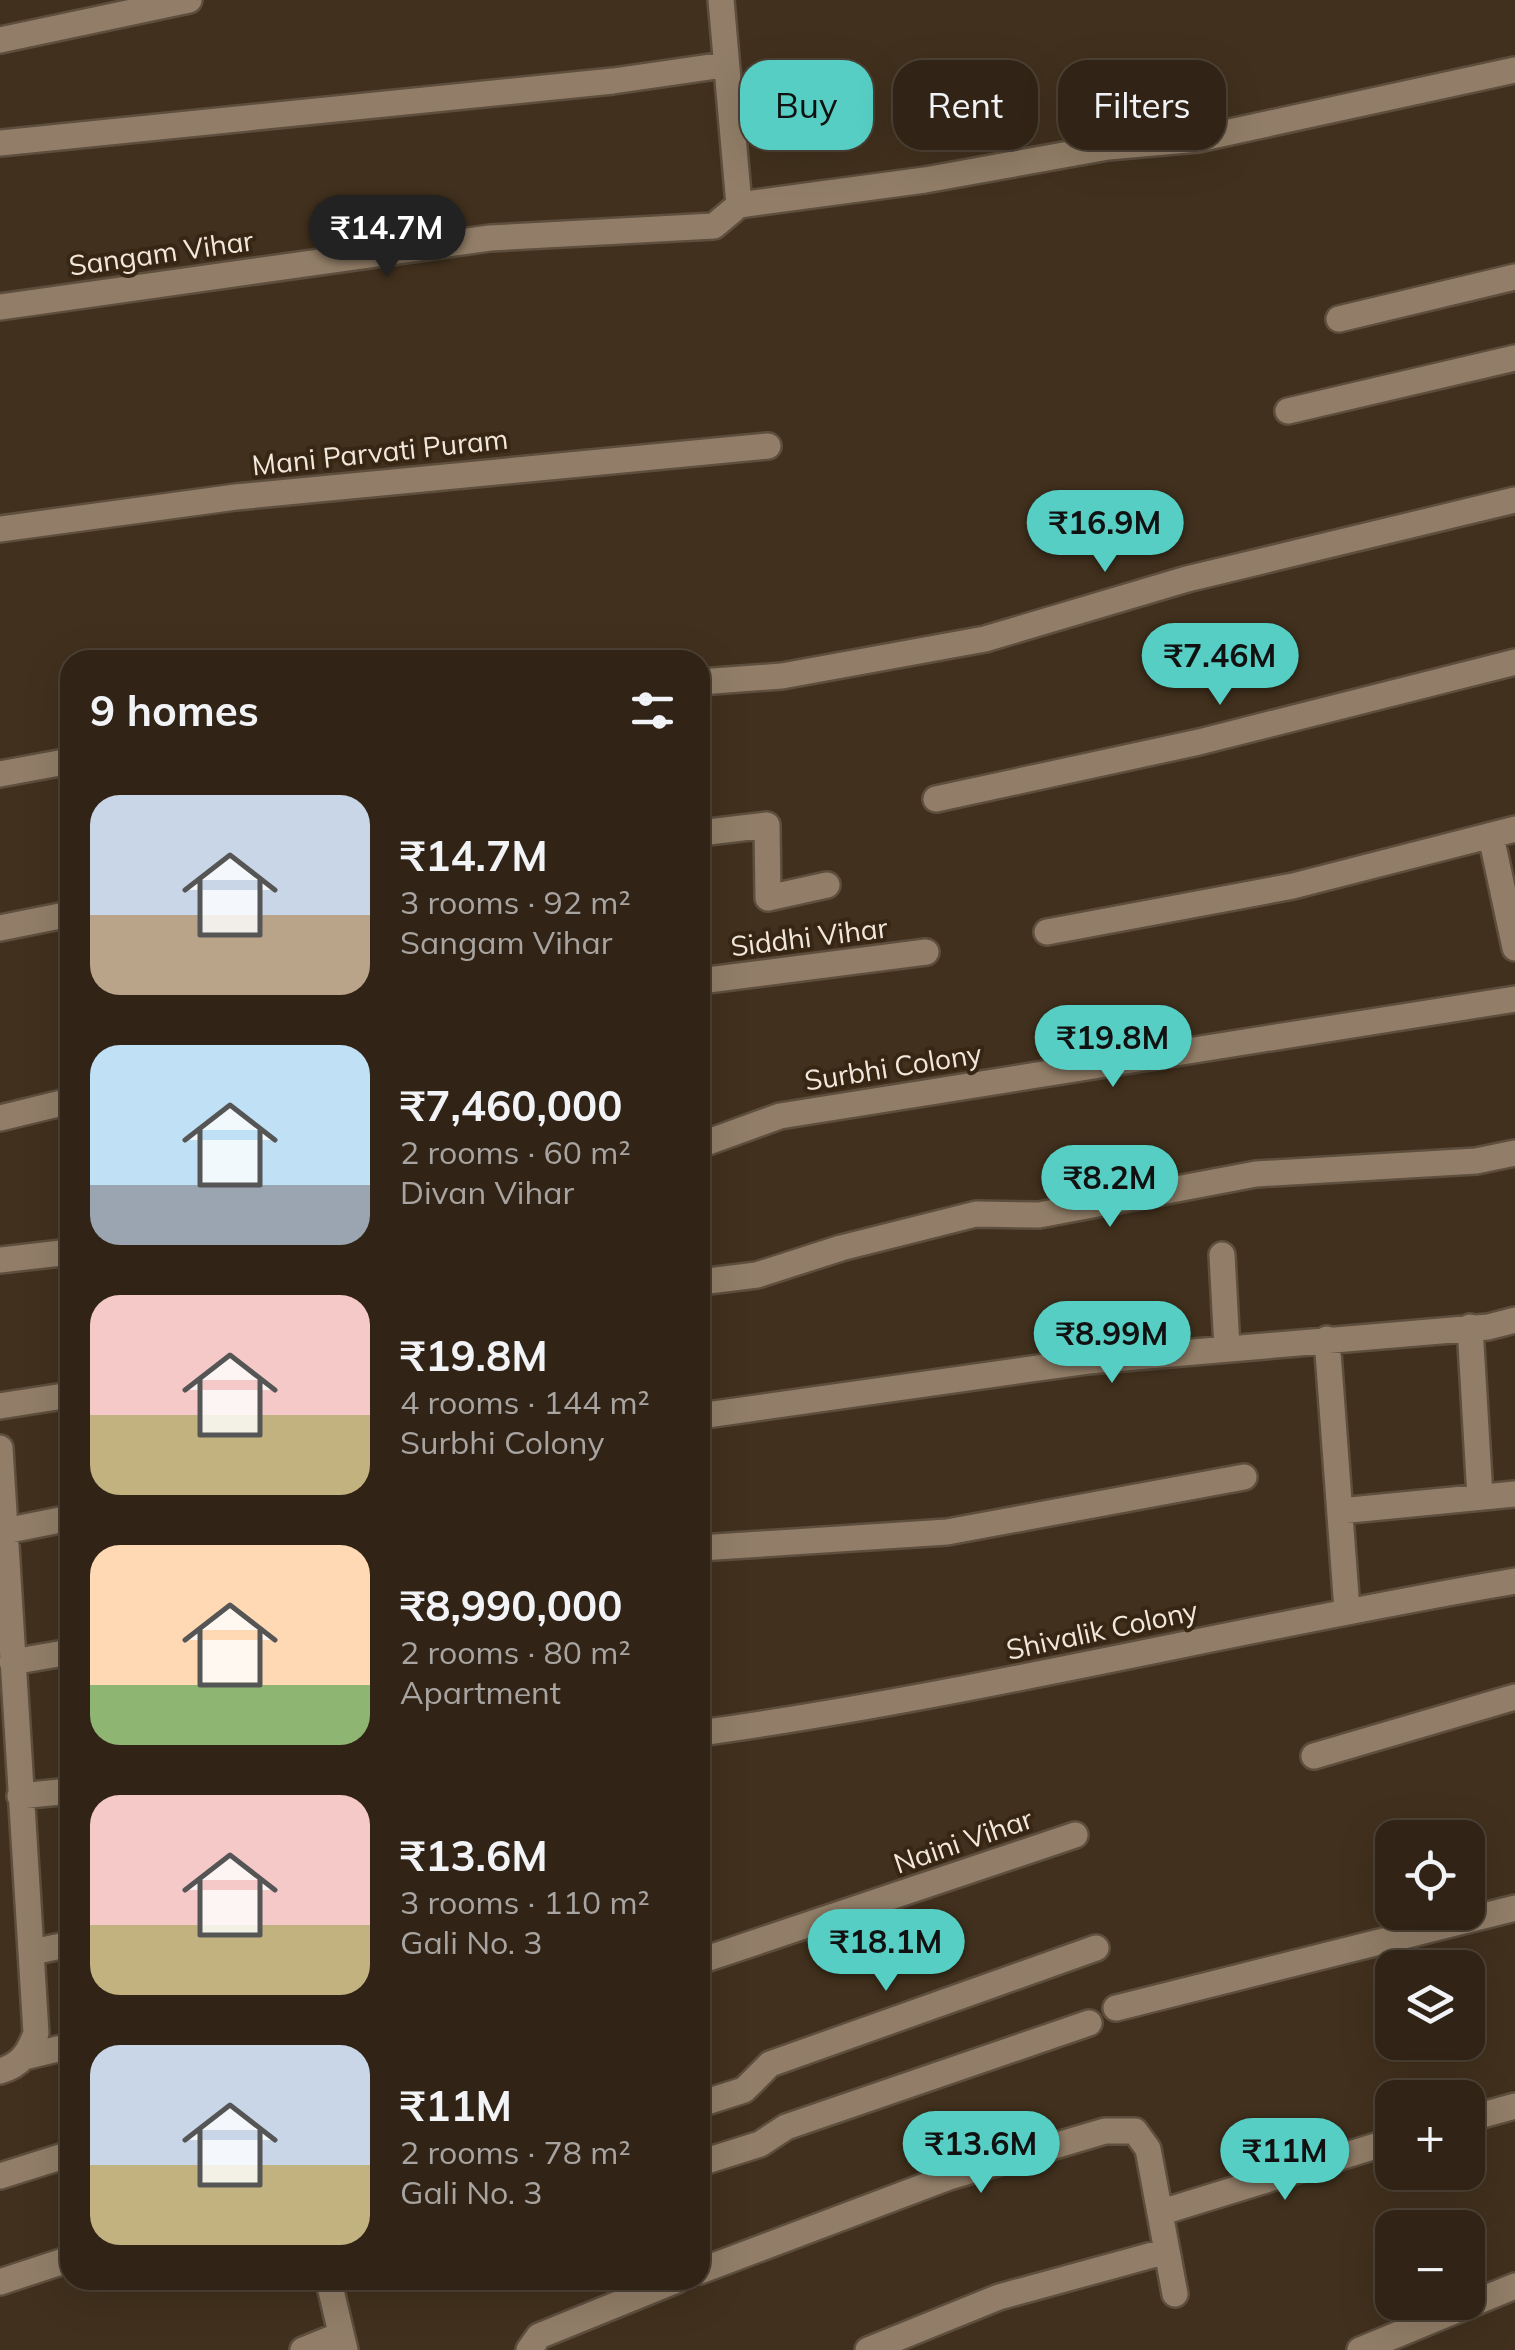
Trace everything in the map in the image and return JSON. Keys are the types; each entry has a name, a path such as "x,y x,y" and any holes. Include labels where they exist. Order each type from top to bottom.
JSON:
{"street":[{"path":"0,40 189,0"},
{"path":"722,0 724,65 739,204 926,180 1108,148 1198,139 1515,70"},
{"path":"0,143 613,81 724,65"},
{"name":"Sangam Vihar","path":"0,307 490,238 714,226 739,204"},
{"path":"1339,319 1515,278"},
{"path":"1288,411 1515,358"},
{"name":"Mani Parvati Puram","path":"0,530 236,497 768,446"},
{"path":"710,681 782,676 985,639 1187,579 1515,500"},
{"path":"936,799 1199,742 1515,662"},
{"path":"0,774 60,764"},
{"path":"710,831 767,825 768,898 827,885"},
{"path":"1047,932 1293,886 1503,833 1515,948"},
{"path":"0,928 60,916"},
{"name":"Siddhi Vihar","path":"710,980 926,952"},
{"name":"Surbhi Colony","path":"710,1141 780,1116 1515,998"},
{"path":"0,1118 60,1103"},
{"path":"710,1281 771,1272 840,1248 976,1214 1040,1215 1256,1174 1476,1161 1515,1153"},
{"path":"0,1260 60,1253"},
{"path":"1222,1255 1227,1348"},
{"path":"710,1415 1088,1360 1515,1320"},
{"path":"1470,1327 1480,1497"},
{"path":"1327,1339 1347,1610"},
{"path":"0,1406 60,1397"},
{"path":"0,1448 9,1680 33,1952 36,2033 24,2058"},
{"path":"710,1547 947,1532 1244,1477"},
{"path":"1340,1512 1515,1494"},
{"path":"3,1531 60,1520"},
{"name":"Shivalik Colony","path":"710,1732 819,1716 1347,1610 1515,1581"},
{"path":"9,1680 60,1657"},
{"path":"1314,1756 1515,1698"},
{"path":"20,1796 60,1792"},
{"name":"Naini Vihar","path":"710,1958 1076,1835"},
{"path":"1116,2008 1515,1908"},
{"path":"33,1952 60,1946"},
{"path":"710,2101 744,2090 770,2064 1096,1948"},
{"path":"710,2161 760,2144 786,2126 1088,2023"},
{"path":"0,2071 24,2058 60,2049"},
{"path":"1485,2114 1515,2106"},
{"path":"710,2267 948,2177 1104,2131 1136,2131 1148,2149 1175,2294"},
{"path":"1162,2212 1375,2146"},
{"path":"0,2176 60,2157"},
{"path":"868,2350 999,2297 1167,2252"},
{"path":"0,2282 60,2263"},
{"path":"1360,2350 1515,2286"},
{"path":"303,2350 342,2343 331,2290"},
{"path":"529,2350 538,2336 652,2290"}]}
